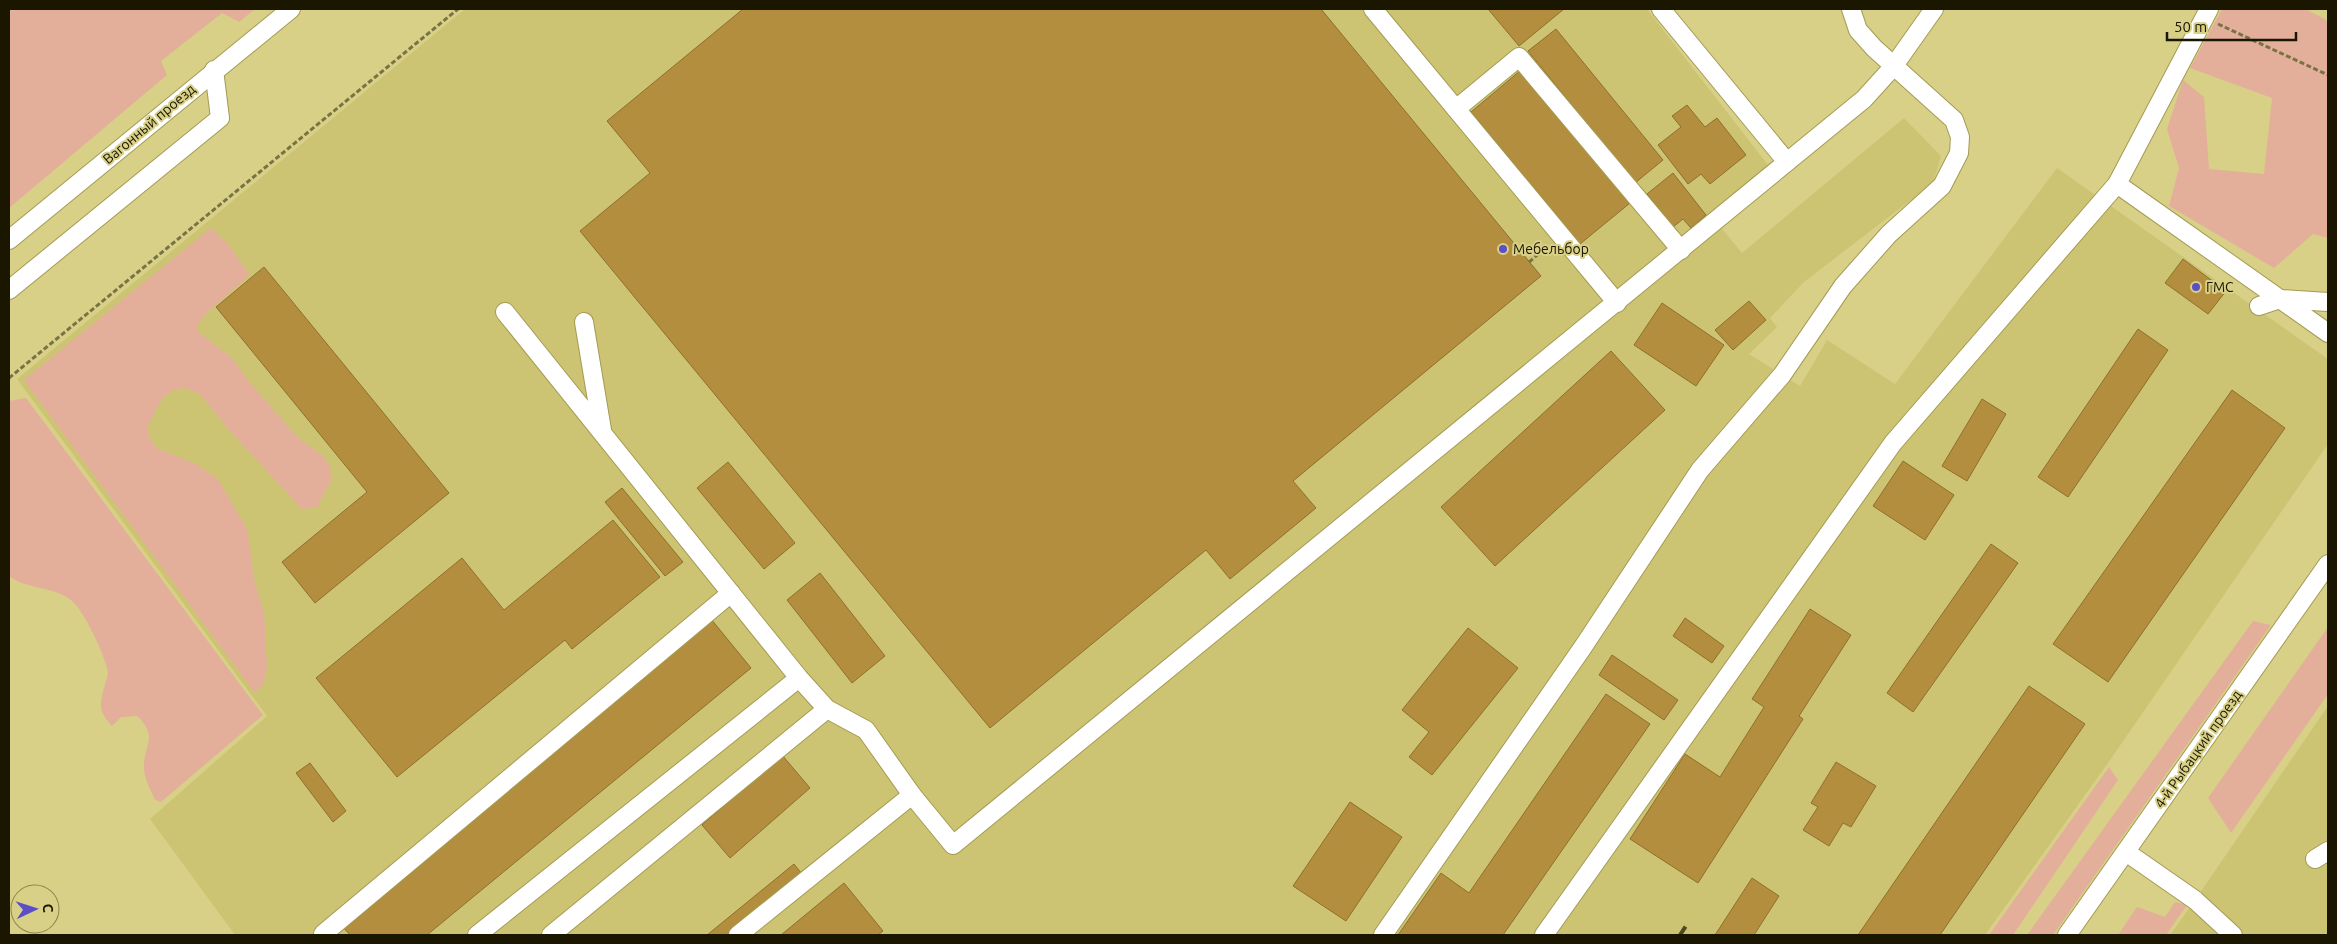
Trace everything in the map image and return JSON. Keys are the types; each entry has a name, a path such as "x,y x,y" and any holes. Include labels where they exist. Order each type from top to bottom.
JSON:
{"street":[{"name":"Вагонный проезд","path":"9,240 214,70 291,9"},
{"path":"1373,9 1617,303"},
{"path":"1661,9 1787,162"},
{"path":"1383,935 1583,647 1700,470 1782,375 1843,286 1889,234 1942,186 1958,153 1960,137 1954,120 1927,94 1893,67 1858,30 1851,9"},
{"path":"505,312 799,678 827,709 866,730 912,795 953,845 1864,99 1893,67 1934,9"},
{"path":"1544,935 1893,443 2117,184 2206,13"},
{"path":"1456,109 1519,56 1681,250"},
{"path":"9,290 220,118 214,70"},
{"path":"2117,184 2328,333"},
{"path":"2259,306 2280,299 2328,302"},
{"path":"584,322 603,433"},
{"name":"4-й Рыбацкий проезд","path":"2067,935 2328,564"},
{"path":"324,935 322,934 731,593"},
{"path":"477,935 799,678"},
{"path":"552,935 827,709"},
{"path":"738,935 912,795"},
{"path":"2126,852 2196,900 2233,935"}],"path":[{"path":"9,378 458,9"},
{"path":"2206,13 2328,75"},
{"path":"1529,262 1561,235"}],"shaded area":[{"path":"9,9 255,9 239,22 222,13 161,61 167,75 9,208"},
{"path":"465,9 1647,9 1768,165 1710,214 1742,253 1904,118 1941,156 1933,183 1804,282 1770,318 1777,327 1749,354 1800,386 1827,340 1895,384 2057,168 2328,359 2328,444 2108,763 1985,935 235,935 150,819 267,716 17,379"},
{"path":"2222,9 2306,9 2328,21 2328,238 2313,234 2274,268 2169,206 2179,168 2167,129 2183,80 2204,97 2209,169 2264,174 2272,98 2190,68"},
{"path":"211,228 227,243 250,275 203,316 196,330 233,359 250,383 298,438 323,456 330,466 331,481 317,507 302,509 229,430 200,394 185,388 172,390 162,399 148,425 149,438 158,449 196,464 218,479 247,529 255,584 264,612 267,668 264,683 255,693 24,380"},
{"path":"26,398 263,715 161,802 155,800 144,770 149,736 144,723 137,716 121,717 112,726 102,711 101,702 108,673 99,646 77,606 65,596 24,584 9,576 9,401"},
{"path":"2253,621 2271,625 2053,935 2027,935"},
{"path":"2328,627 2328,694 2231,833 2208,798"},
{"path":"2328,706 2328,935 2170,935 2195,900"},
{"path":"2109,767 2118,780 2013,935 1989,935"},
{"path":"2175,902 2187,905 2166,935 2118,935 2137,907 2165,917"}],"building":[{"path":"743,9 1321,9 1541,276 1293,481 1316,508 1230,579 1206,550 990,728 580,231 650,173 607,121"},
{"path":"1488,9 1564,9 1519,46"},
{"path":"1556,29 1663,160 1635,183 1528,51"},
{"path":"1521,70 1630,203 1580,244 1471,112"},
{"path":"1687,105 1705,127 1717,118 1746,155 1710,184 1701,174 1688,184 1658,145 1681,127 1672,116"},
{"path":"1673,173 1706,215 1691,228 1683,219 1673,227 1647,194"},
{"name":"ГМС","path":"2183,259 2226,291 2208,314 2165,283"},
{"path":"264,267 449,493 315,603 282,562 367,492 216,307"},
{"path":"1749,301 1766,320 1733,350 1715,330"},
{"path":"1662,303 1724,345 1696,386 1634,345"},
{"path":"2138,329 2168,350 2068,497 2038,477"},
{"path":"1611,351 1665,410 1495,566 1441,507"},
{"path":"2232,390 2285,428 2108,682 2053,644"},
{"path":"1982,399 2006,414 1967,481 1942,466"},
{"path":"1903,461 1954,495 1925,540 1873,506"},
{"path":"728,462 795,543 764,569 697,488"},
{"path":"622,488 683,562 665,576 605,502"},
{"path":"613,520 660,577 572,649 565,640 397,777 316,678 462,558 504,610"},
{"path":"1991,544 2018,563 1913,712 1887,693"},
{"path":"820,573 885,656 852,683 787,600"},
{"path":"1810,609 1851,635 1799,716 1803,719 1698,883 1630,839 1685,754 1720,777 1764,707 1752,699"},
{"path":"1685,618 1724,646 1712,663 1673,636"},
{"path":"711,619 751,668 427,935 350,935 341,925"},
{"path":"1468,628 1518,668 1432,775 1409,757 1429,732 1402,710"},
{"path":"1612,655 1678,700 1664,720 1599,675"},
{"path":"2029,686 2085,724 1940,935 1858,935"},
{"path":"1606,694 1650,724 1503,935 1398,935 1441,873 1469,893"},
{"path":"782,755 810,788 730,858 702,825"},
{"path":"1836,762 1876,786 1851,827 1843,823 1829,846 1803,830 1818,807 1811,803"},
{"path":"310,763 346,811 333,822 296,773"},
{"path":"1350,802 1402,837 1346,921 1293,886"},
{"path":"794,864 802,874 728,935 707,935"},
{"path":"1752,878 1779,896 1754,935 1715,935"},
{"path":"844,883 883,931 878,935 781,935"}],"railway":[{"path":"1680,935 1688,923"}],"place":[{"name":"Мебельбор","path":"1503,249"},
{"name":"ГМС","path":"2196,287"}]}
